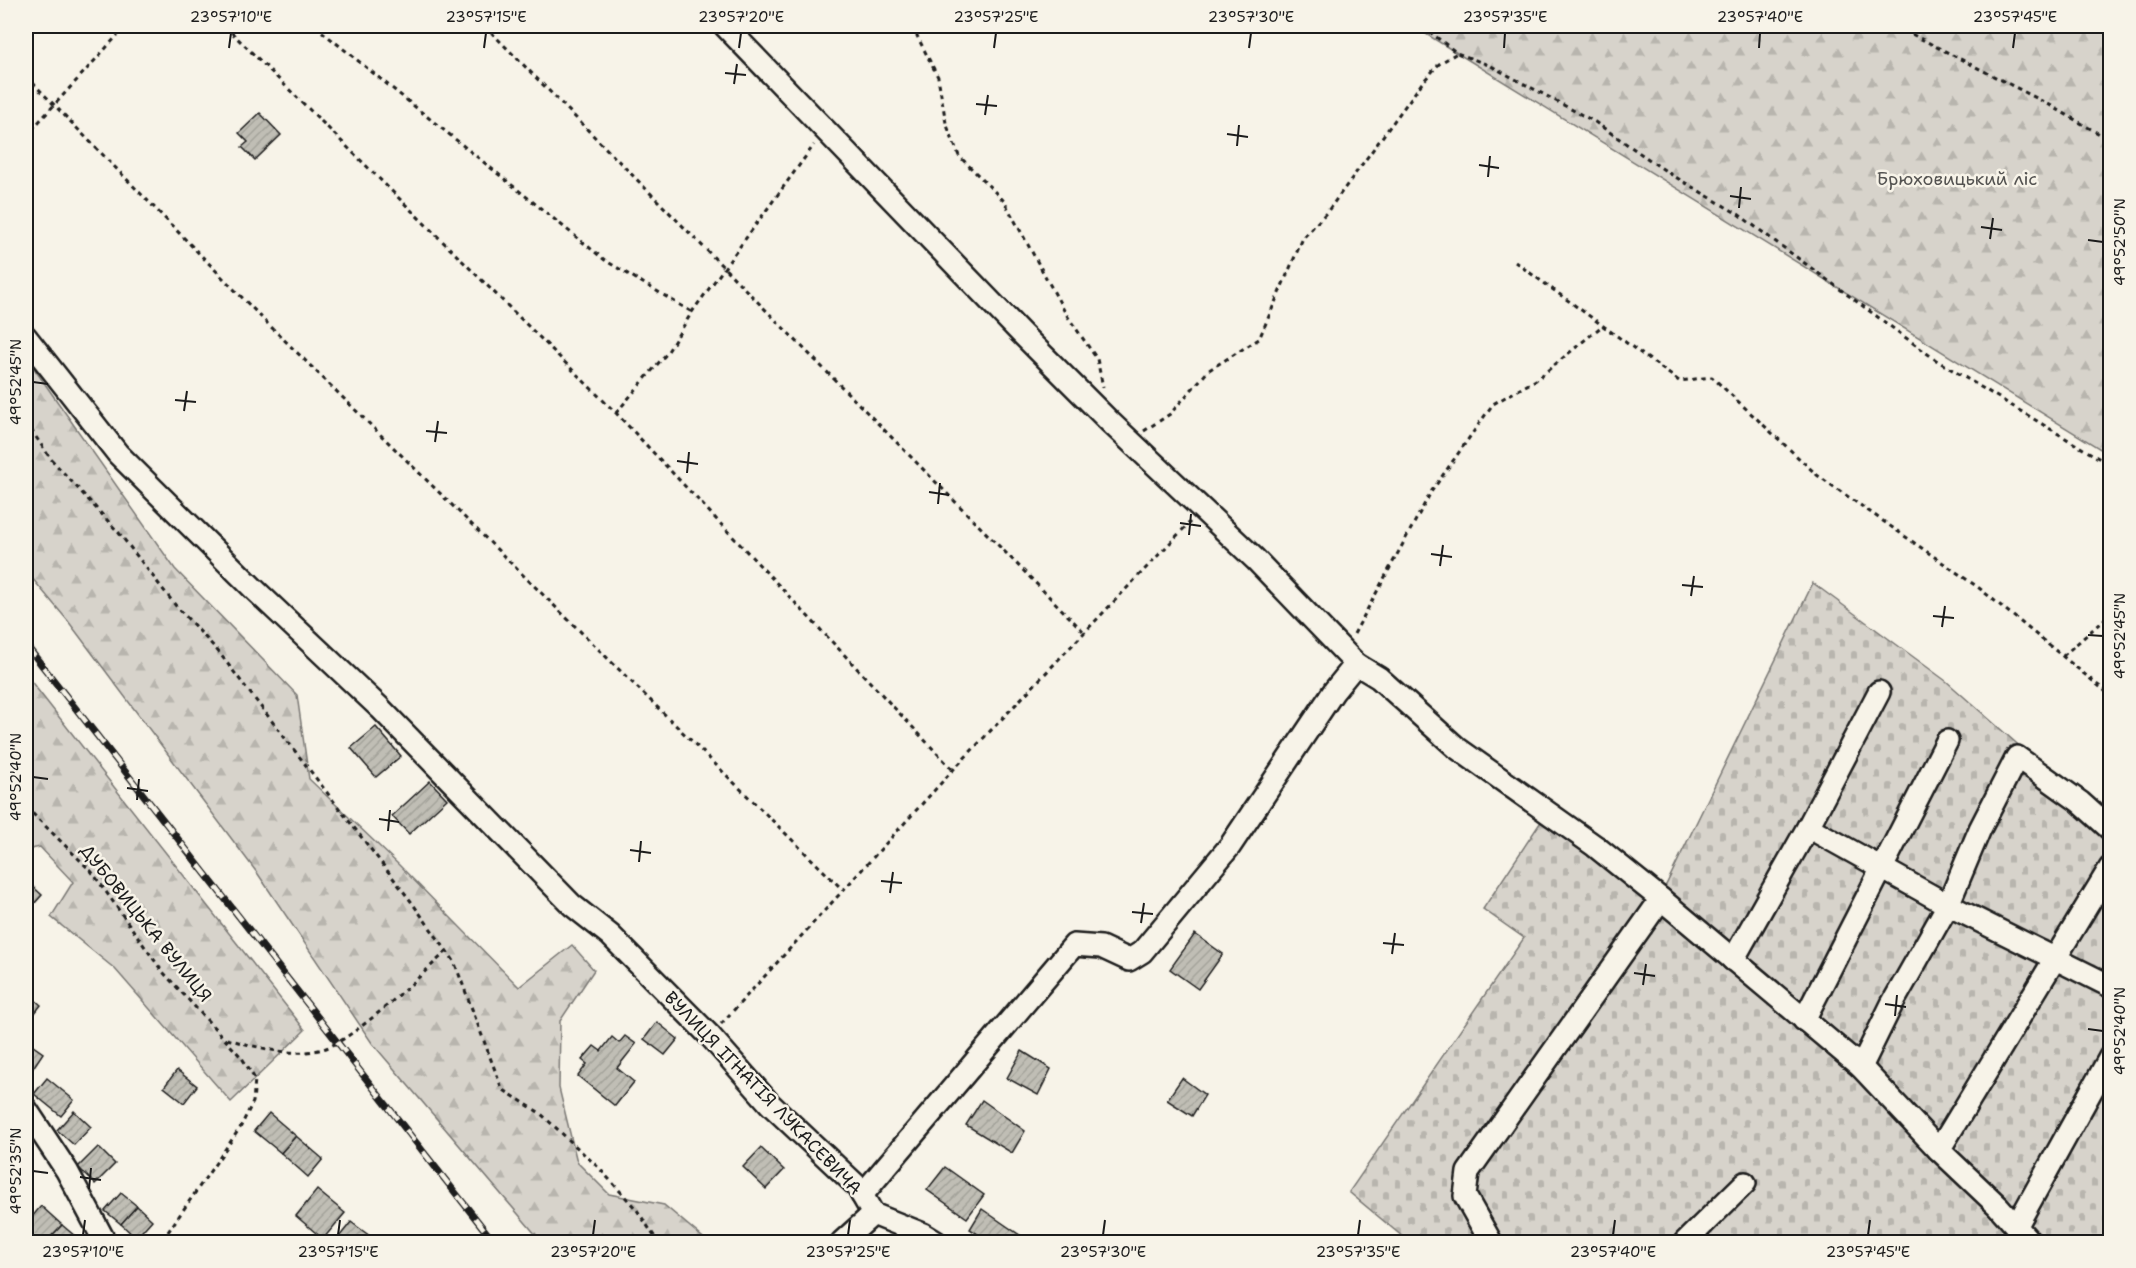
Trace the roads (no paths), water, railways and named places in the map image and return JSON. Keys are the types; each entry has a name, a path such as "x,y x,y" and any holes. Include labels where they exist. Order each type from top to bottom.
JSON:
{"street":[{"path":"725,26 1021,333 1130,441 1255,559 1350,657 1379,678 1457,748 1595,846 1861,1067 1940,1150 1998,1206 2023,1235 2110,1057"},
{"name":"ВУЛИЦЯ ІГНАТІЯ ЛУКАСЕВИЧА","path":"26,337 118,454 255,590 380,708 572,905 610,935 710,1036 770,1104 857,1186 873,1214 923,1234 936,1242"},
{"path":"862,1195 1074,945 1101,947 1129,960 1142,952 1230,846 1334,691 1350,657"},
{"path":"1733,960 1808,827 1879,692"},
{"path":"1804,1020 1947,741"},
{"path":"1861,1067 1892,1004 1948,905 1980,829 2017,757 2080,802 2110,829"},
{"path":"1808,827 1948,905 2110,986"},
{"path":"1940,1150 2110,868"},
{"path":"1491,1242 1465,1196 1468,1172 1661,899"},
{"path":"26,1109 67,1171 105,1242"},
{"path":"1685,1242 1745,1183"},
{"path":"842,1242 873,1214"}],"railway":[{"path":"26,645 494,1242"}],"park label":[{"name":"Брюховицький ліс","path":"1957,179"}]}
